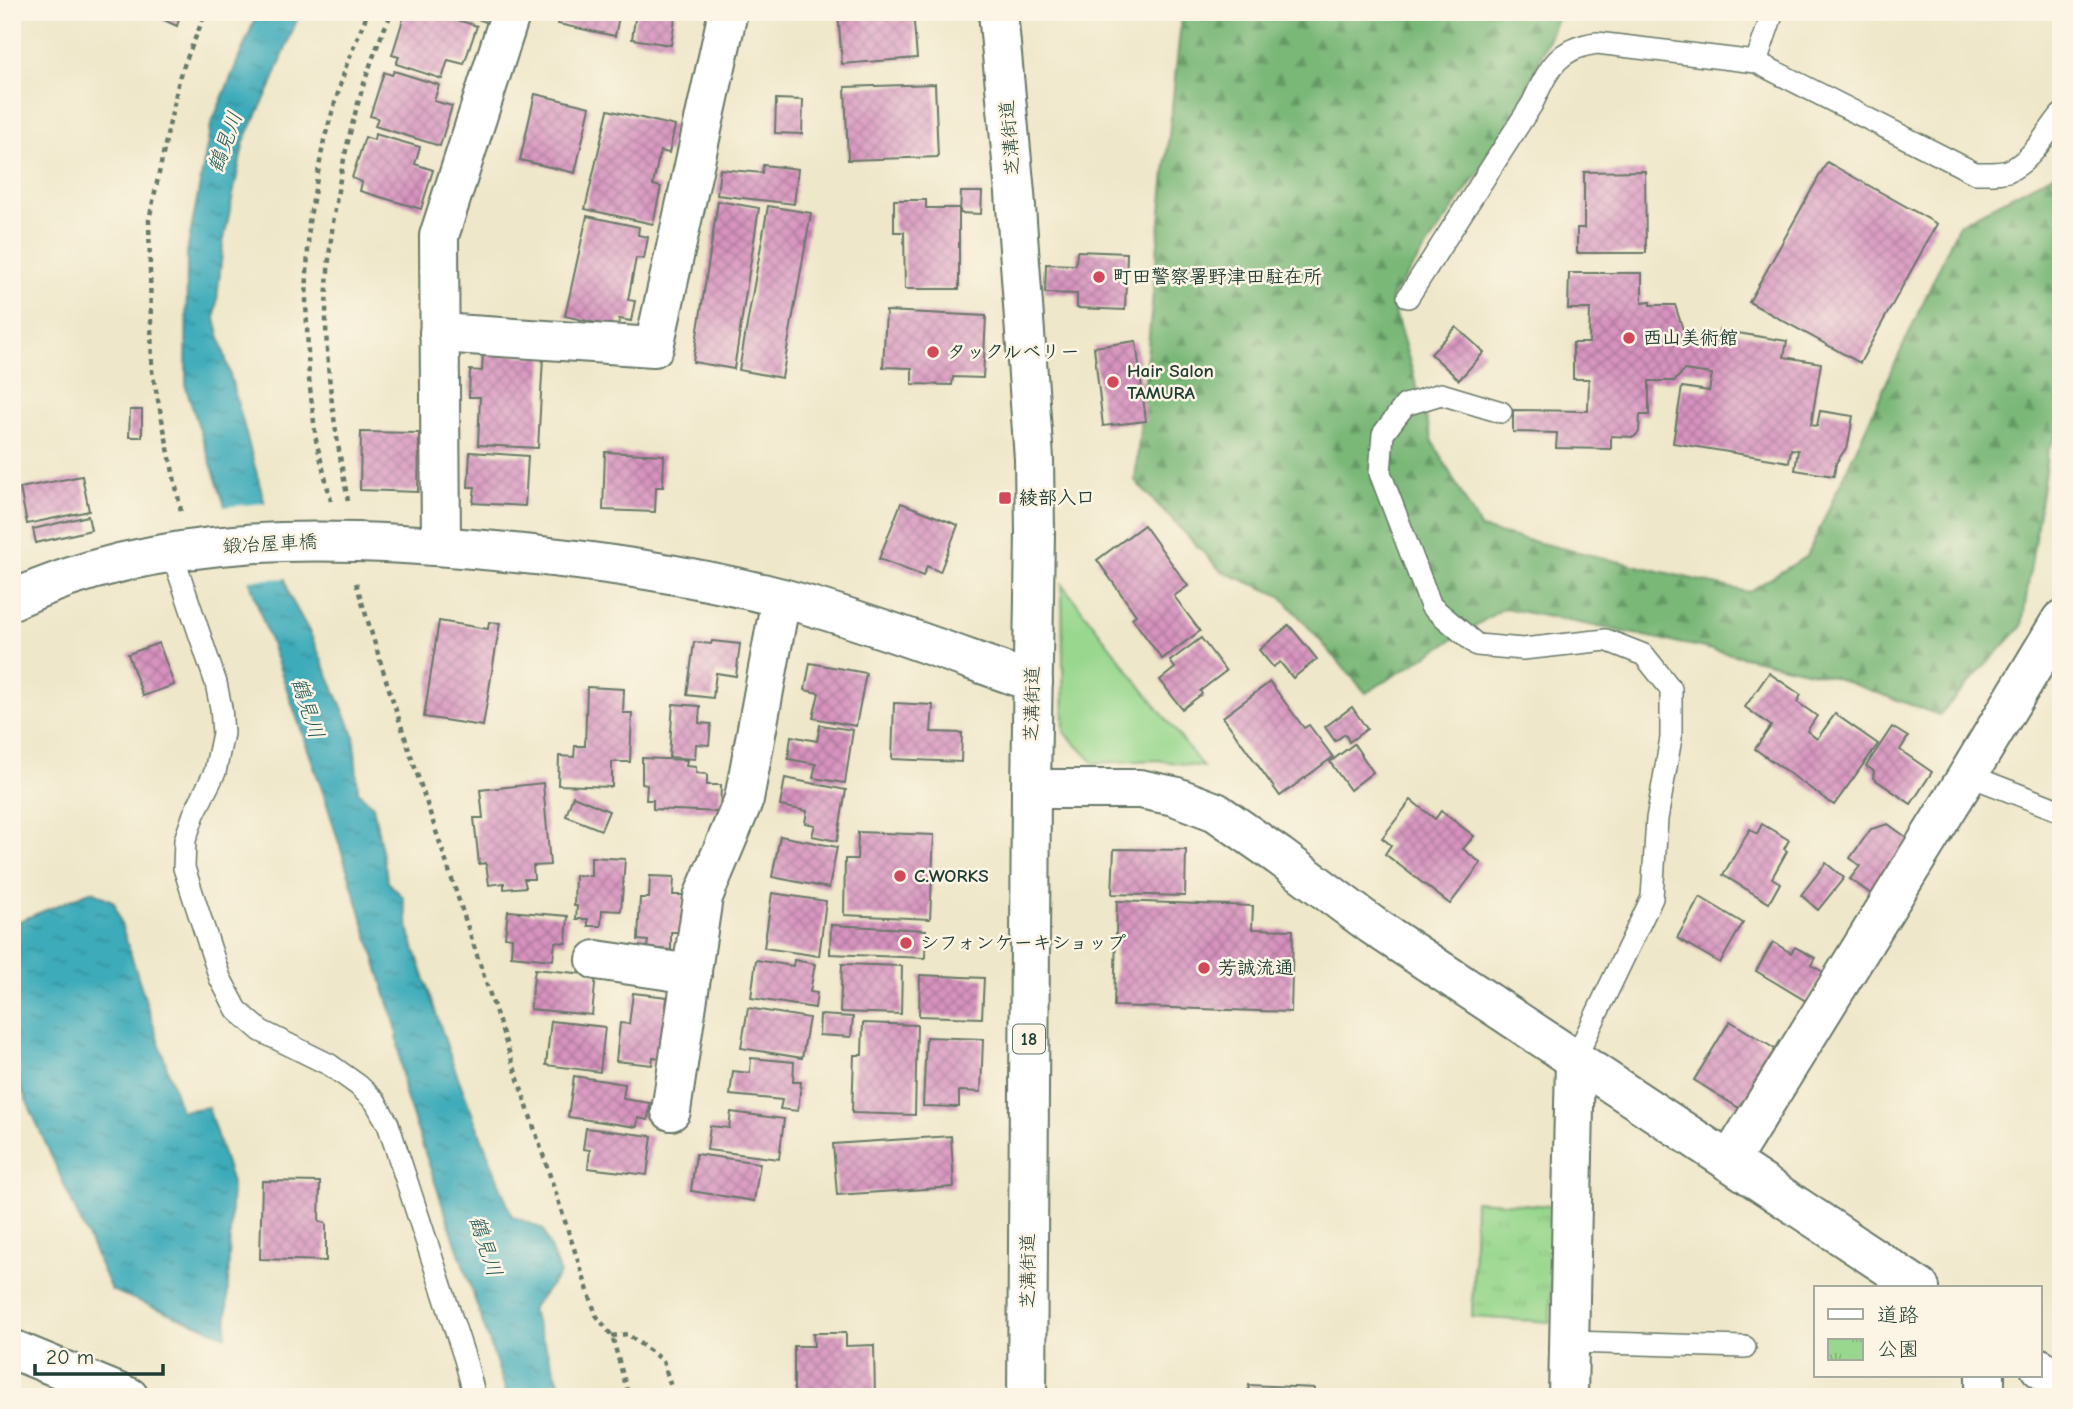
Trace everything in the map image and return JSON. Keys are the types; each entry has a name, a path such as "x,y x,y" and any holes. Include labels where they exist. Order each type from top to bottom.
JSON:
{"street":[{"path":"441,546 439,236 511,12"},
{"path":"439,333 654,346 728,12"},
{"name":"芝溝街道","path":"998,12 1015,193 1034,459 1027,1397"},
{"name":"鍛冶屋車橋","path":"12,600 43,586 108,565 210,547 284,542 338,520 441,546 621,566 781,598 867,624 1032,682"},
{"path":"671,1111 703,897 744,799 781,598"},
{"path":"1728,1162 2061,620"},
{"path":"1031,789 1140,789 1174,796 1216,812 1371,925 1917,1286"},
{"path":"596,960 692,974"},
{"path":"1568,1397 1575,1059"},
{"path":"12,1349 130,1397"},
{"path":"2042,1369 2061,1382"},
{"path":"1985,1378 1985,1397"}],"lane":[{"path":"1756,62 1773,12"},
{"path":"1408,297 1561,55 1577,46 1597,43 1756,62 1975,173 1995,174 2010,170 2029,156 2061,115"},
{"path":"1501,412 1441,394 1405,405 1383,434 1380,472 1431,606 1477,645 1523,649 1606,640 1644,655 1671,689 1671,738 1657,819 1652,898 1575,1059"},
{"path":"172,552 216,683 221,708 223,733 215,772 194,814 185,840 184,854 184,868 220,978 237,1010 261,1031 330,1065 375,1101 388,1124 475,1397"},
{"path":"1968,775 2061,811"},
{"path":"1569,1342 1745,1347"}],"path":[{"path":"183,517 152,371 149,220 180,75 206,12"},
{"path":"338,520 316,440 309,379 306,301 309,222 324,140 346,66 368,12"},
{"path":"338,520 326,317 334,218 352,122 392,12"},
{"path":"355,579 596,1315 612,1336 629,1397"},
{"path":"612,1336 627,1334 663,1361 674,1397"}],"green space":[{"path":"1182,12 1560,12 1511,126 1391,298 1433,442 1481,529 1748,592 1807,556 1959,224 2061,170 2061,427 2048,451 2022,626 1939,715 1833,677 1504,608 1366,693 1281,596 1221,571 1135,481"},
{"path":"1062,584 1203,767 1157,760 1094,763 1064,732"},
{"path":"1475,1201 1554,1206 1550,1322 1472,1317"}],"water":[{"name":"鶴見川","path":"258,12 300,12 270,88 244,141 223,244 215,319 290,597 310,633 354,735 358,792 373,806 388,882 403,897 410,935 453,1064 512,1216 543,1229 560,1274 531,1309 565,1397 508,1397 404,1091 396,1027 325,798 186,388 187,252 211,125"},
{"path":"92,891 114,902 181,1111 208,1107 232,1183 226,1336 111,1290 12,1068 12,924"}],"pier":[{"path":"267,503 288,578 246,580 222,507"}],"building":[{"path":"147,12 181,12 177,26"},
{"path":"413,12 431,12 477,26 464,64 448,60 442,79 396,64 399,57 392,55 405,13 412,15"},
{"path":"457,12 492,12 489,23"},
{"path":"560,12 620,12 615,36 558,24"},
{"path":"636,12 676,12 671,45 632,39"},
{"path":"838,12 913,12 917,58 842,64"},
{"path":"394,71 439,85 434,101 452,106 440,146 375,126 378,118 370,116 384,72 392,75"},
{"path":"935,84 938,157 848,160 845,87"},
{"path":"535,94 590,107 575,173 520,160"},
{"path":"776,99 803,100 802,134 775,133"},
{"path":"608,110 675,126 669,153 660,151 653,185 661,187 653,224 585,209"},
{"path":"375,134 420,147 415,164 433,170 421,209 360,191 362,182 352,178 365,137 374,140"},
{"path":"1827,162 1937,224 1860,363 1749,302"},
{"path":"763,165 798,169 794,204 717,195 720,169 762,173"},
{"path":"1645,171 1646,253 1577,253 1577,228 1584,228 1584,172"},
{"path":"961,192 982,192 981,214 960,213"},
{"path":"894,200 926,200 926,208 959,208 959,289 905,289 904,232 894,232"},
{"path":"718,201 759,208 734,369 693,362"},
{"path":"768,206 811,213 782,378 739,370"},
{"path":"587,216 639,227 638,235 648,237 644,259 636,258 628,300 635,301 631,321 619,319 618,328 565,316"},
{"path":"1077,251 1127,253 1125,310 1077,308 1077,294 1045,293 1046,264 1076,265"},
{"path":"1569,273 1642,273 1642,303 1675,305 1684,339 1717,342 1719,330 1787,341 1784,357 1821,363 1811,425 1817,426 1820,411 1853,416 1848,445 1836,463 1834,476 1795,470 1798,450 1791,449 1789,462 1673,443 1682,387 1709,391 1712,374 1684,370 1675,381 1649,381 1649,415 1640,415 1639,432 1634,437 1611,436 1611,449 1556,448 1557,433 1513,432 1513,410 1588,411 1589,379 1573,379 1573,343 1589,343 1590,309 1568,309"},
{"path":"886,311 986,316 983,378 953,377 952,385 912,384 912,368 883,367"},
{"path":"1456,327 1484,352 1459,380 1431,354"},
{"path":"1136,341 1146,421 1103,426 1094,347"},
{"path":"483,353 543,357 538,448 478,445 480,397 469,397 470,370 482,371"},
{"path":"130,410 142,410 142,437 129,437"},
{"path":"361,432 419,433 418,492 360,490"},
{"path":"470,452 528,456 525,506 473,503 475,487 468,487"},
{"path":"605,452 664,455 663,487 656,487 655,512 603,510"},
{"path":"82,476 89,511 27,524 20,488"},
{"path":"901,503 958,525 940,572 927,566 923,576 879,559"},
{"path":"88,516 91,530 36,543 33,529"},
{"path":"1144,525 1188,586 1174,596 1200,631 1162,659 1132,618 1136,615 1097,560"},
{"path":"439,621 488,629 489,622 500,623 483,726 424,717"},
{"path":"1289,625 1317,659 1293,678 1280,662 1273,667 1259,650"},
{"path":"1201,638 1226,671 1182,709 1160,680 1175,668 1170,661"},
{"path":"712,641 740,644 736,676 716,673 713,698 687,695 694,642 711,644"},
{"path":"159,643 174,685 143,696 128,654"},
{"path":"810,663 866,673 856,726 813,718 819,693 805,690"},
{"path":"1769,673 1801,695 1797,702 1817,716 1807,731 1817,739 1835,714 1878,744 1834,805 1755,749 1771,726 1745,707"},
{"path":"1270,682 1304,728 1309,725 1333,757 1280,796 1223,717"},
{"path":"587,687 624,689 623,713 632,713 630,762 612,762 612,787 558,785 559,756 574,757 575,746 585,746"},
{"path":"894,703 933,705 931,732 962,733 961,762 892,759"},
{"path":"673,704 700,706 699,723 711,724 709,745 696,744 695,759 669,757"},
{"path":"1352,707 1367,729 1349,742 1345,734 1335,741 1325,727"},
{"path":"820,725 853,730 845,783 813,778 816,764 788,759 791,736 817,741"},
{"path":"1892,727 1908,737 1900,750 1932,772 1911,804 1873,778 1874,771 1866,766"},
{"path":"1354,744 1373,772 1350,790 1330,762"},
{"path":"642,758 687,760 686,766 696,767 696,773 707,774 707,785 721,785 720,812 653,809 653,800 646,800 647,785 642,784"},
{"path":"785,778 846,790 837,841 812,836 815,825 805,823 807,811 780,806"},
{"path":"543,783 550,865 533,866 534,879 524,879 526,887 504,889 504,883 489,885 486,863 479,864 474,818 483,818 480,790"},
{"path":"573,796 609,811 601,830 566,816"},
{"path":"1411,800 1435,819 1441,811 1474,836 1463,849 1481,863 1450,904 1385,854 1391,845 1382,838"},
{"path":"1762,824 1789,840 1784,849 1787,851 1772,878 1780,883 1769,903 1723,875 1750,829 1757,834"},
{"path":"1888,824 1910,840 1874,896 1850,879 1860,866 1850,858 1871,829"},
{"path":"858,832 934,835 930,919 844,915 845,859 857,859"},
{"path":"780,836 837,847 829,888 772,877"},
{"path":"1114,849 1186,850 1185,896 1112,894"},
{"path":"591,857 625,859 621,911 602,910 601,926 588,926 588,919 576,919 577,906 574,906 575,875 591,876"},
{"path":"1826,863 1844,878 1818,910 1801,895"},
{"path":"650,876 674,877 673,895 684,895 682,932 671,932 671,950 647,948 648,941 638,940 640,898 649,898"},
{"path":"772,893 826,901 819,956 764,948"},
{"path":"1700,897 1743,923 1720,963 1677,938"},
{"name":"芳誠流通","path":"1117,901 1253,906 1252,929 1293,930 1291,1012 1114,1006"},
{"path":"508,911 568,916 566,943 555,942 553,960 511,956 512,938 505,937"},
{"path":"831,925 926,930 925,958 830,954"},
{"path":"1773,942 1791,953 1795,947 1815,958 1811,965 1823,972 1806,1001 1756,971"},
{"path":"756,960 793,966 794,960 815,964 810,992 817,993 815,1008 751,998"},
{"path":"842,964 902,966 901,1014 840,1012"},
{"path":"535,969 596,975 592,1015 530,1009"},
{"path":"920,975 984,978 982,1018 919,1016"},
{"path":"633,993 667,997 660,1058 653,1057 652,1065 616,1061 620,1023 629,1024"},
{"path":"748,1008 809,1018 802,1058 741,1048"},
{"path":"820,1015 853,1017 851,1037 819,1035"},
{"path":"551,1021 605,1027 600,1072 546,1065"},
{"path":"1730,1021 1775,1049 1739,1108 1694,1080"},
{"path":"863,1023 917,1025 915,1115 852,1113 854,1055 862,1055"},
{"path":"926,1037 983,1039 981,1092 959,1091 959,1107 923,1106"},
{"path":"751,1058 794,1062 793,1082 801,1082 798,1111 780,1109 782,1100 730,1095 733,1071 750,1073"},
{"path":"574,1076 625,1084 623,1099 650,1103 648,1120 638,1118 637,1127 568,1117"},
{"path":"731,1112 784,1119 779,1159 707,1150 710,1126 729,1128"},
{"path":"586,1128 652,1136 647,1175 588,1168 590,1150 583,1149"},
{"path":"951,1136 954,1187 837,1195 833,1144"},
{"path":"696,1154 760,1163 754,1201 691,1191"},
{"path":"262,1181 320,1182 319,1222 326,1223 326,1261 260,1259"},
{"path":"813,1333 846,1333 846,1346 874,1345 875,1397 794,1397 794,1346 814,1346"},
{"path":"1249,1385 1314,1388 1314,1397 1248,1397"}],"place":[{"name":"町田警察署野津田駐在所","path":"1099,277"},
{"name":"西山美術館","path":"1629,338"},
{"name":"タックルベリー","path":"933,352"},
{"name":"Hair Salon TAMURA","path":"1113,382"},
{"name":"綾部入口","path":"1005,498"},
{"name":"C.WORKS","path":"900,876"},
{"name":"シフォンケーキショップ","path":"906,943"},
{"name":"芳誠流通","path":"1204,968"}]}
